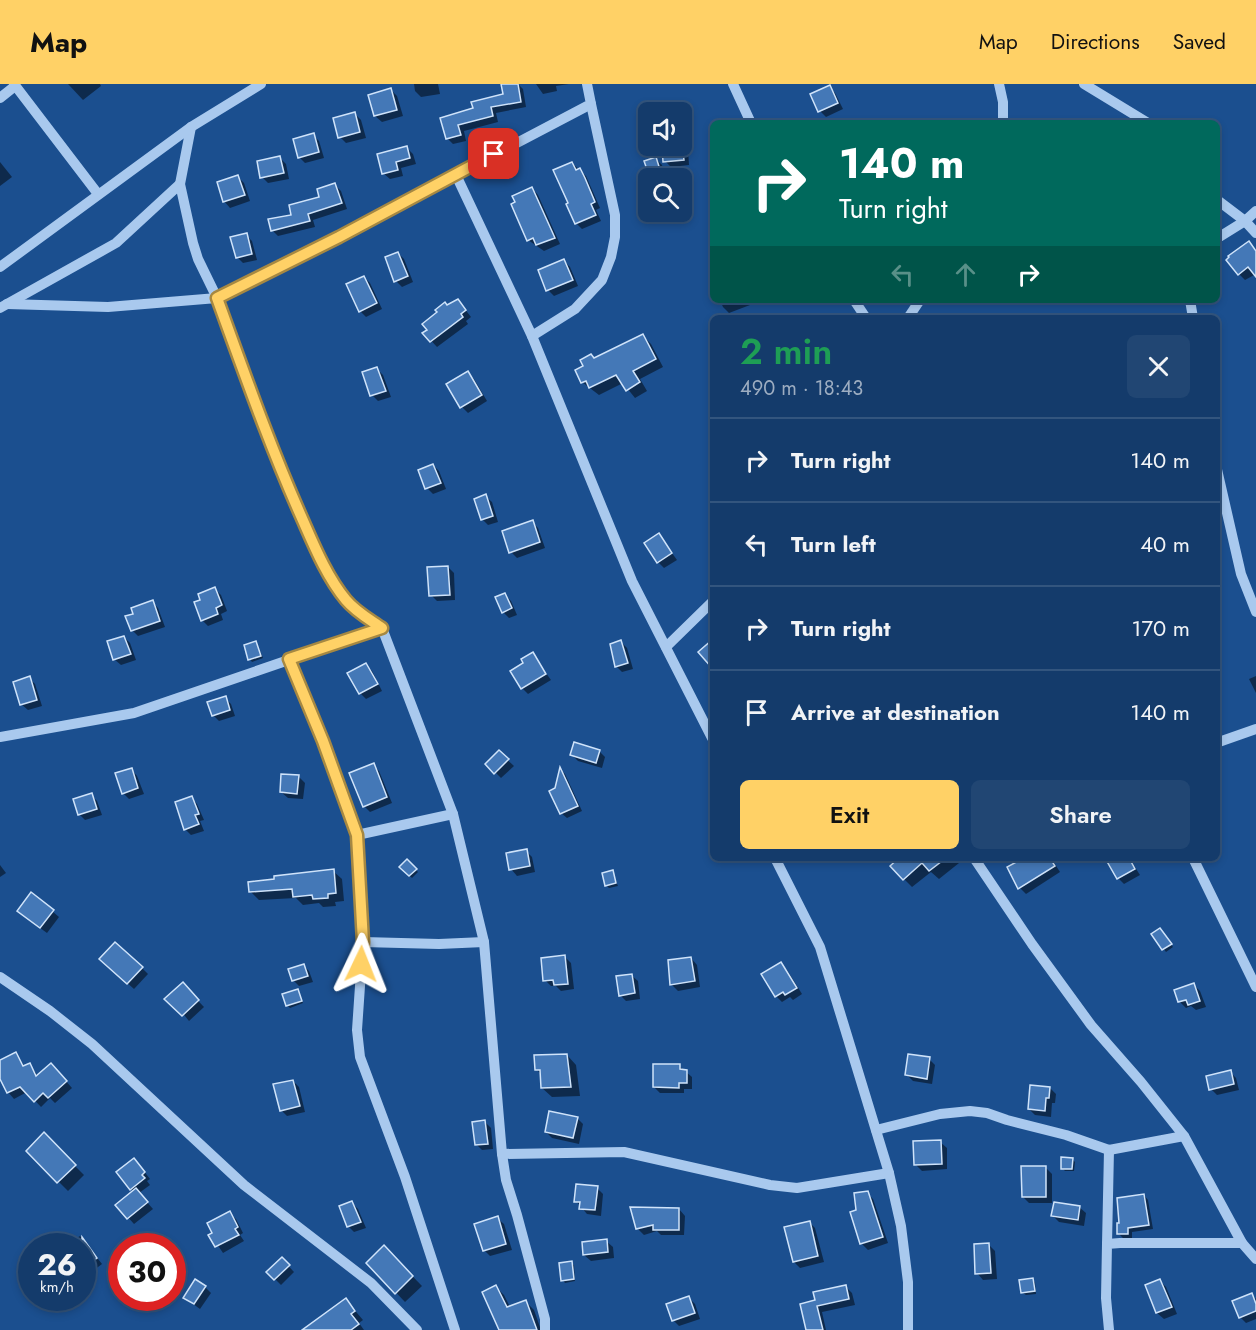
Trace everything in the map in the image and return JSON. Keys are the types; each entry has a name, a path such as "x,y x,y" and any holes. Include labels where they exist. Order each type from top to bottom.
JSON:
{"street":[{"path":"0,267 191,127 261,84"},
{"path":"532,336 575,309 602,280 611,257 615,237 615,215 587,84"},
{"path":"733,84 750,120"},
{"path":"999,84 1003,102 1003,120"},
{"path":"1084,84 1143,120"},
{"path":"0,98 15,85 99,194"},
{"path":"3,306 108,307 217,298 591,104"},
{"path":"191,127 180,184 195,251 217,298 266,435 313,543 345,599 357,612 382,628 453,813 484,942 506,1180 518,1215 545,1319 545,1330"},
{"path":"456,175 532,336 632,581 710,734"},
{"path":"3,306 116,243 180,184"},
{"path":"1220,202 1245,221 1256,234"},
{"path":"1220,236 1245,221 1256,211"},
{"path":"1220,482 1241,574 1256,612"},
{"path":"666,647 710,604"},
{"path":"0,737 134,713 382,628"},
{"path":"289,659 323,741 357,835 363,942 357,1030 360,1057 405,1177 455,1330"},
{"path":"1220,742 1256,729"},
{"path":"357,835 453,813"},
{"path":"777,861 820,947 890,1173 901,1226 908,1282 908,1330"},
{"path":"976,861 1091,1025 1184,1136 1242,1243 1256,1259"},
{"path":"1194,861 1256,987"},
{"path":"363,942 439,944 484,942"},
{"path":"0,977 50,1011 92,1044 244,1185 371,1283 417,1330"},
{"path":"876,1130 940,1114 970,1111 987,1113 1066,1135 1109,1150 1184,1136"},
{"path":"1109,1150 1106,1298 1109,1330"},
{"path":"502,1155 624,1152 770,1185 797,1188 890,1173"},
{"path":"1107,1244 1242,1243"}],"building":[{"path":"501,84 518,84 521,102 491,107 493,116 458,125 461,135 446,139 440,118 473,108 471,102 503,94"},
{"path":"830,85 838,103 818,112 810,94"},
{"path":"391,88 397,110 374,116 368,95"},
{"path":"355,112 360,132 338,138 333,118"},
{"path":"314,133 319,152 298,158 293,139"},
{"path":"407,146 410,158 396,162 398,170 382,174 377,154"},
{"path":"280,156 284,173 260,178 257,161"},
{"path":"663,156 683,156 684,160 663,162"},
{"path":"656,157 659,168 646,168 644,161"},
{"path":"572,162 576,170 580,168 585,178 595,202 591,204 596,215 575,224 553,170"},
{"path":"238,175 245,195 223,202 217,182"},
{"path":"335,183 342,203 308,214 310,221 271,231 268,219 291,215 289,205 319,197 317,189"},
{"path":"532,187 555,238 536,245 533,238 527,241 511,204 515,202 512,196"},
{"path":"247,233 252,254 236,258 230,237"},
{"path":"1249,241 1256,251 1256,277 1248,267 1238,275 1226,260 1228,256"},
{"path":"398,252 408,276 394,282 385,257"},
{"path":"564,259 573,280 546,291 538,270"},
{"path":"364,276 377,303 359,312 346,284"},
{"path":"458,299 466,310 461,314 463,317 430,342 422,333 427,330 422,324 445,302 447,305"},
{"path":"643,334 656,359 633,371 640,382 626,391 616,375 589,388 586,381 581,383 575,370 583,366 580,360 591,354 594,358"},
{"path":"377,367 386,391 370,396 362,372"},
{"path":"468,371 482,395 460,408 446,384"},
{"path":"433,464 441,483 425,489 418,470"},
{"path":"486,494 493,516 481,520 474,499"},
{"path":"533,520 540,542 509,553 502,531"},
{"path":"659,533 672,553 657,563 644,543"},
{"path":"448,566 450,595 429,596 427,567"},
{"path":"215,587 222,605 216,608 218,614 201,621 194,602 200,600 198,594"},
{"path":"505,593 512,608 502,613 495,597"},
{"path":"153,600 160,621 131,631 125,616 133,614 131,608"},
{"path":"124,636 131,654 113,660 107,641"},
{"path":"621,640 628,663 615,667 610,644"},
{"path":"256,641 261,656 248,660 244,645"},
{"path":"710,642 710,666 698,652"},
{"path":"533,652 546,674 521,689 510,671 523,663 521,659"},
{"path":"366,663 378,684 359,694 347,673"},
{"path":"30,676 37,700 20,705 13,682"},
{"path":"226,696 230,710 212,716 207,702"},
{"path":"574,742 600,750 596,763 570,755"},
{"path":"499,750 509,759 494,774 485,764"},
{"path":"374,763 387,797 363,807 349,773"},
{"path":"560,767 578,806 560,814 549,791 555,788"},
{"path":"132,768 138,788 122,794 115,773"},
{"path":"281,774 299,775 297,794 280,792"},
{"path":"92,793 97,809 78,815 73,799"},
{"path":"192,796 199,814 195,815 199,824 184,830 175,802"},
{"path":"527,849 530,866 509,870 506,853"},
{"path":"407,859 417,869 409,876 399,867"},
{"path":"896,861 942,861 929,871 922,863 903,880 890,866"},
{"path":"1018,861 1052,861 1055,866 1018,889 1007,867"},
{"path":"1107,861 1131,861 1135,869 1117,879"},
{"path":"334,869 336,893 328,894 328,898 313,899 312,895 293,897 292,889 249,892 248,882 274,879 274,876"},
{"path":"613,870 616,883 605,886 602,873"},
{"path":"31,892 54,910 40,928 17,911"},
{"path":"1160,928 1172,944 1162,950 1151,934"},
{"path":"115,942 143,967 127,984 99,959"},
{"path":"565,955 568,984 554,985 553,980 543,981 541,958"},
{"path":"691,957 695,981 670,985 668,960"},
{"path":"781,962 797,988 785,995 783,992 775,997 761,974"},
{"path":"304,964 308,976 292,981 288,969"},
{"path":"632,974 635,993 619,996 616,976"},
{"path":"183,982 199,1000 182,1016 164,999"},
{"path":"1194,983 1200,1001 1188,1005 1186,1000 1178,1002 1174,990"},
{"path":"298,989 302,1001 286,1006 282,994"},
{"path":"16,1052 23,1066 30,1063 36,1076 51,1063 67,1081 48,1098 43,1093 34,1102 20,1087 7,1093 0,1079 0,1060"},
{"path":"567,1054 571,1087 541,1088 540,1070 535,1070 534,1055"},
{"path":"908,1054 930,1057 927,1079 905,1075"},
{"path":"653,1064 680,1064 680,1069 687,1070 687,1083 679,1083 679,1088 653,1087"},
{"path":"1231,1070 1234,1084 1209,1090 1206,1076"},
{"path":"293,1080 300,1106 280,1111 273,1084"},
{"path":"1030,1085 1050,1087 1045,1111 1028,1109"},
{"path":"549,1111 578,1117 573,1138 545,1132"},
{"path":"485,1120 488,1144 475,1145 472,1122"},
{"path":"44,1132 76,1165 57,1183 26,1151"},
{"path":"941,1140 942,1164 914,1165 913,1141"},
{"path":"1061,1157 1073,1158 1072,1169 1061,1169"},
{"path":"134,1158 145,1172 142,1175 145,1178 130,1190 116,1172"},
{"path":"1021,1166 1046,1166 1046,1197 1022,1197"},
{"path":"576,1184 598,1186 595,1210 579,1209 580,1202 574,1202"},
{"path":"136,1188 148,1202 127,1219 115,1205"},
{"path":"868,1191 883,1237 860,1244 850,1212 856,1210 854,1193"},
{"path":"1144,1194 1149,1225 1128,1228 1128,1234 1117,1234 1117,1223 1119,1223 1117,1198"},
{"path":"352,1201 361,1222 347,1227 339,1206"},
{"path":"1054,1202 1080,1206 1078,1220 1051,1216"},
{"path":"630,1207 679,1208 679,1230 653,1230 653,1225 636,1229"},
{"path":"230,1211 238,1227 235,1229 239,1235 215,1247 208,1235 212,1233 207,1223"},
{"path":"498,1216 506,1244 483,1251 474,1224"},
{"path":"810,1221 818,1256 793,1262 784,1227"},
{"path":"607,1239 608,1252 583,1255 582,1242"},
{"path":"989,1243 991,1273 975,1274 974,1244"},
{"path":"384,1245 413,1276 395,1294 366,1263"},
{"path":"282,1257 290,1265 274,1280 266,1272"},
{"path":"572,1261 574,1279 561,1281 559,1263"},
{"path":"1033,1278 1035,1291 1021,1293 1019,1280"},
{"path":"195,1279 206,1286 194,1304 186,1300 186,1293"},
{"path":"1160,1279 1172,1307 1156,1313 1145,1285"},
{"path":"496,1285 507,1307 526,1300 537,1330 499,1330 482,1292"},
{"path":"846,1285 849,1299 817,1306 823,1330 806,1330 800,1304 815,1300 813,1292"},
{"path":"1252,1293 1256,1311 1239,1318 1232,1301"},
{"path":"689,1296 695,1313 672,1321 666,1304"},
{"path":"346,1298 355,1311 351,1314 359,1324 351,1330 302,1330"}],"route":[{"path":"361,964 363,942 357,835 344,795 289,659 382,628 357,612 345,599 313,543 266,435 217,298 339,237 494,154"}]}
